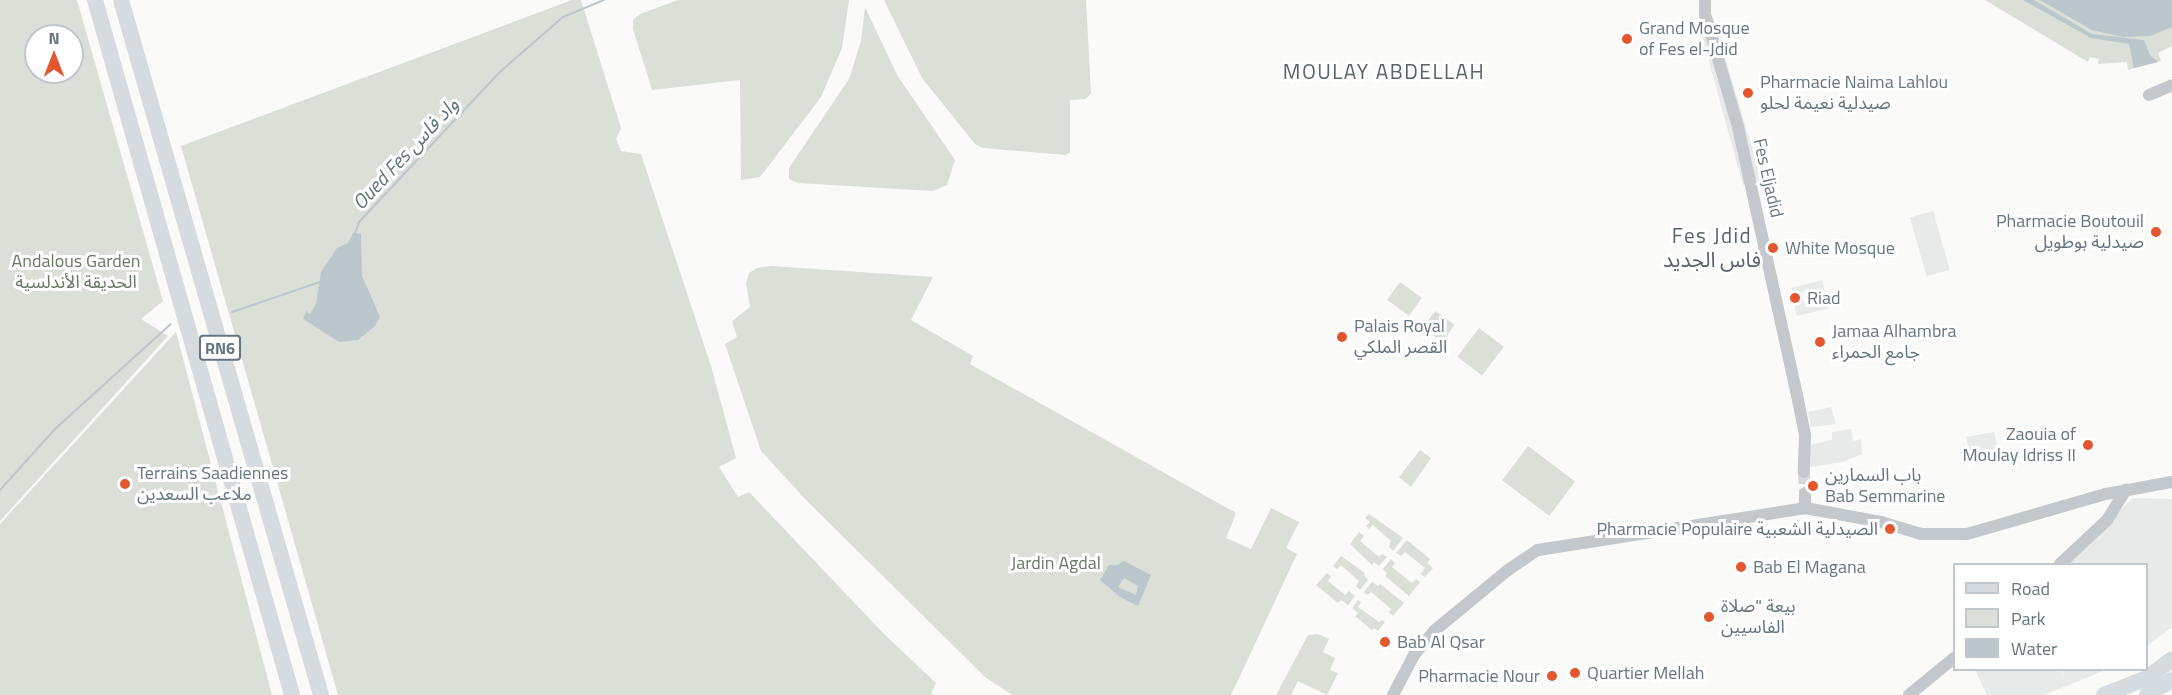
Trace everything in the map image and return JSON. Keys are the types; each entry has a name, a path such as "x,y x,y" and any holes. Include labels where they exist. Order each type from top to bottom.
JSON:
{"main road":[{"name":"RN6","path":"95,0 292,695"},
{"name":"RN6","path":"121,0 321,695"},
{"path":"2104,695 2147,678 2172,659"},
{"path":"2146,695 2172,680"}],"street":[{"name":"Fes Eljadid","path":"1705,0 1705,14 1738,127 1797,395 1804,435 1804,472"},
{"path":"2149,95 2172,85"},
{"path":"1392,695 1414,655 1434,631 1535,551 1805,508 1874,521 1921,534 1951,535 1990,529 2126,490 2172,482"},
{"path":"2061,563 2107,520 2126,490"},
{"path":"1805,493 1805,508"},
{"path":"1909,695 1953,659"}],"shaded area":[{"path":"1713,17 1762,181 1743,185 1698,22"},
{"path":"1933,211 1950,270 1927,276 1910,218"},
{"name":"Riad","path":"1822,280 1829,308 1797,316 1794,305 1790,305 1787,296 1793,295 1792,288","holes":["1816,289 1818,300 1804,304 1801,292"]},
{"path":"1831,407 1836,424 1811,427 1808,412"},
{"path":"1851,429 1853,441 1861,439 1862,454 1842,462 1804,468 1805,446 1832,440 1832,432"},
{"path":"1994,432 2000,453 1972,461 1966,437"},
{"path":"2133,498 2172,499 2172,627 2148,645 2148,563 2066,563"},
{"path":"1975,671 2061,671 2064,676 2062,671 2104,671 2044,695 1987,695"}],"green space":[{"name":"Andalous Garden الحديقة الأندلسية","path":"0,0 77,0 84,24 24,24 24,84 84,84 84,24 163,301 141,319 168,336 0,521"},
{"path":"572,0 581,0 621,128 616,139 621,151 641,154 711,366 736,458 719,467 738,497 749,492 885,635 936,683 931,693 934,695 338,695 181,146"},
{"path":"678,0 849,0 842,48 821,97 760,177 741,180 740,80 652,90 633,29 633,20 640,14"},
{"path":"884,0 1086,0 1091,93 1086,99 1070,100 1070,152 1066,155 983,148 975,144 922,78"},
{"path":"1985,0 2172,0 2172,46 2158,53 2161,61 2128,70 2127,62 2098,64 2099,59 2090,57 2088,62"},
{"path":"865,7 897,75 955,160 947,185 933,191 798,183 789,179 789,168 849,79 861,41"},
{"name":"Jardin Agdal","path":"771,266 933,277 911,320 973,356 970,364 1236,513 1226,538 1251,549 1271,508 1299,522 1286,548 1297,554 1231,695 1012,695 985,677 807,501 761,451 725,344 737,337 732,321 750,307 746,283 749,273 757,268"},
{"path":"1400,282 1422,298 1409,316 1387,300"},
{"path":"1435,311 1455,325 1443,342 1423,328"},
{"path":"1479,328 1504,347 1482,375 1457,357"},
{"name":"Terrains Saadiennes ملاعب السعدين","path":"176,332 272,695 0,695 0,524"},
{"path":"1528,446 1575,482 1549,516 1502,480"},
{"path":"1420,450 1431,458 1411,487 1399,477"},
{"path":"1369,514 1403,538 1393,551 1389,547 1391,541 1373,525 1369,529 1366,526 1370,522 1365,518"},
{"path":"1359,532 1364,536 1360,541 1379,557 1382,554 1387,557 1379,566 1374,562 1372,565 1350,544"},
{"path":"1407,540 1430,559 1427,563 1433,568 1425,577 1421,574 1425,568 1405,552 1401,556 1396,553"},
{"path":"1341,556 1365,573 1368,580 1360,590 1356,586 1359,581 1341,565 1337,569 1333,566"},
{"path":"1391,559 1395,563 1392,567 1412,583 1416,579 1420,582 1409,596 1385,576 1387,573 1383,569"},
{"path":"1327,573 1331,576 1328,581 1345,595 1349,591 1355,596 1348,605 1341,600 1338,603 1316,585"},
{"path":"1372,582 1378,586 1380,584 1404,603 1393,616 1389,612 1391,609 1371,592 1367,595 1364,592"},
{"path":"1358,600 1361,602 1358,607 1379,622 1382,620 1385,622 1378,631 1374,628 1372,630 1355,616 1358,613 1352,608"},
{"path":"1318,634 1329,639 1323,652 1335,658 1330,670 1338,673 1327,695 1298,681 1291,695 1276,695 1308,635"}],"water":[{"path":"2023,0 2034,0 2092,34 2144,40 2150,55 2158,62 2134,68 2129,44 2091,38"},
{"path":"2040,0 2172,0 2172,27 2150,36 2123,37 2092,30"},
{"path":"353,233 361,234 362,276 380,317 375,326 358,340 339,342 303,319 306,311 310,314 316,304 321,272 337,248 348,243"},
{"path":"1124,561 1151,575 1138,606 1120,597 1100,580 1109,565 1117,565","holes":["1124,578 1138,586 1136,595 1118,587"]}],"waterway":[{"name":"Oued Fes واد فاس","path":"354,236 359,222 501,71 563,17 604,0"},
{"name":"Oued Fes واد فاس","path":"232,312 323,281"},
{"name":"Oued Fes واد فاس","path":"0,490 55,429 171,324"}],"tunnel":[{"path":"1804,472 1805,493"}],"place":[{"name":"Grand Mosque of Fes el-Jdid","path":"1627,39"},
{"name":"Pharmacie Naima Lahlou صيدلية نعيمة لحلو","path":"1748,93"},
{"name":"Pharmacie Boutouil صيدلية بوطويل","path":"2156,232"},
{"name":"White Mosque","path":"1773,248"},
{"name":"Riad","path":"1795,298"},
{"name":"Palais Royal القصر الملكي","path":"1342,337"},
{"name":"Jamaa Alhambra جامع الحمراء","path":"1820,342"},
{"name":"Zaouia of Moulay Idriss II","path":"2088,445"},
{"name":"Terrains Saadiennes ملاعب السعدين","path":"125,484"},
{"name":"باب السمارين Bab Semmarine","path":"1813,486"},
{"name":"Pharmacie Populaire الصيدلية الشعبية","path":"1890,529"},
{"name":"Bab El Magana","path":"1741,567"},
{"name":"بيعة \"صلاة الفاسيين","path":"1709,617"},
{"name":"Bab Al Qsar","path":"1385,642"},
{"name":"Quartier Mellah","path":"1575,673"},
{"name":"Pharmacie Nour","path":"1552,676"}],"district":[{"name":"MOULAY ABDELLAH","path":"1384,71"},
{"name":"Fes Jdid فاس الجديد","path":"1712,247"}]}
